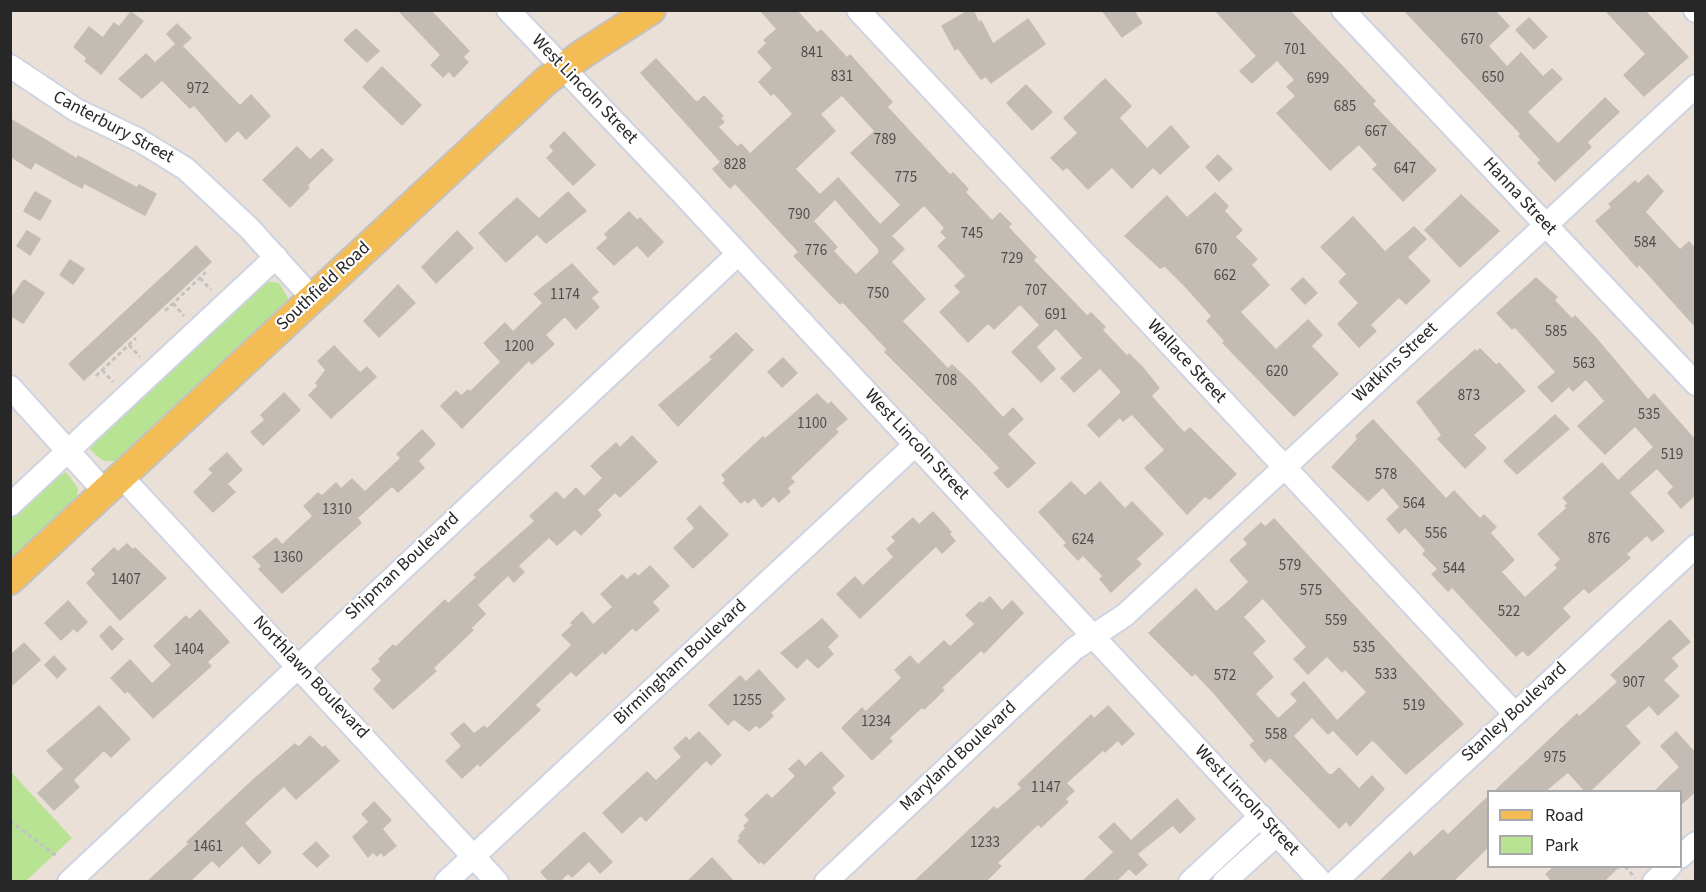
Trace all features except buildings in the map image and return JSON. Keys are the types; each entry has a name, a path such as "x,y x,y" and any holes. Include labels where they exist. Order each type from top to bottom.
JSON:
{"main road":[{"name":"Southfield Road","path":"10,580 564,67 651,10"}],"street":[{"name":"West Lincoln Street","path":"508,10 916,444 1321,882"},
{"name":"Wallace Street","path":"858,10 1514,714"},
{"name":"Hanna Street","path":"1342,10 1695,384"},
{"name":"Canterbury Street","path":"10,66 38,88 76,110 171,158 202,183 276,257 312,298"},
{"name":"Watkins Street","path":"1095,638 1118,621 1695,86"},
{"name":"Shipman Boulevard","path":"69,882 297,665 738,254"},
{"path":"10,505 276,257"},
{"name":"Northlawn Boulevard","path":"10,387 68,450 113,484 297,665 497,882"},
{"name":"Birmingham Boulevard","path":"446,882 916,444"},
{"name":"Stanley Boulevard","path":"1335,882 1695,546"},
{"name":"Maryland Boulevard","path":"826,882 1074,649 1095,638"},
{"path":"1190,882 1261,816"},
{"path":"1224,882 1277,834"},
{"path":"1682,855 1695,843"},
{"path":"1654,882 1670,868"}],"path":[{"path":"165,311 206,272"},
{"path":"200,278 217,297"},
{"path":"173,303 190,322"},
{"path":"96,376 136,338"},
{"path":"129,345 145,364"},
{"path":"102,370 119,389"},
{"path":"10,821 57,857"},
{"path":"1622,868 1638,882"}],"green space":[{"path":"266,281 279,283 288,298 287,310 119,461 104,461 90,449 100,434"},
{"path":"66,472 78,488 76,504 11,568 11,518 43,487"},
{"path":"11,772 72,838 26,881 11,881"}]}
